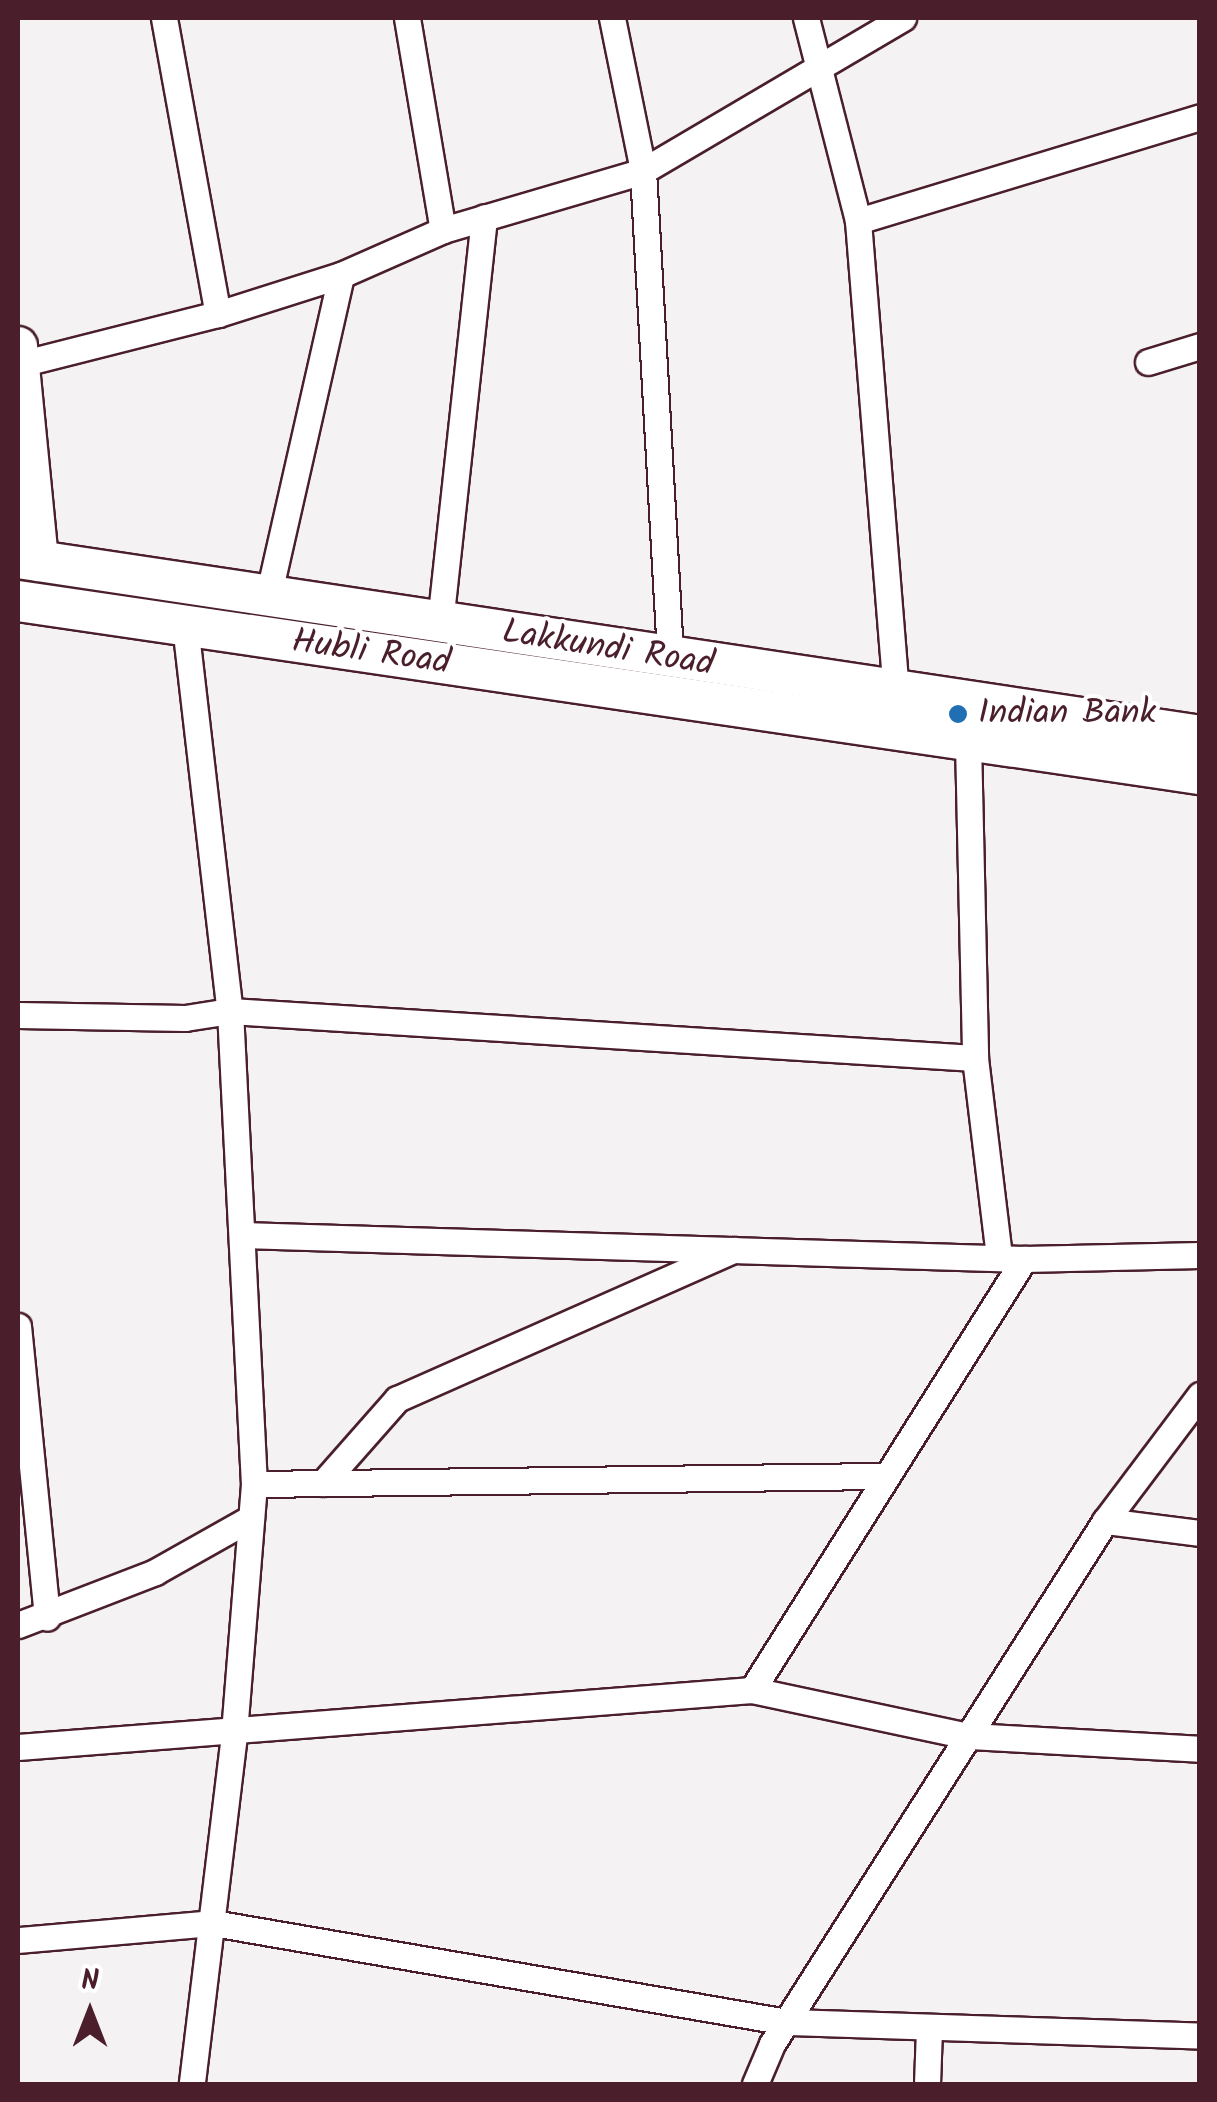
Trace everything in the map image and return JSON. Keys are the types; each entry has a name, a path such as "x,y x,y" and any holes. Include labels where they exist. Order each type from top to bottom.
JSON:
{"main road":[{"name":"Lakkundi Road","path":"28,560 1200,736"},
{"name":"Hubli Road","path":"18,601 1200,774"}],"street":[{"path":"164,18 218,314"},
{"path":"408,18 443,230"},
{"path":"612,18 643,171 670,658"},
{"path":"806,18 858,221 896,692"},
{"path":"28,560 19,355 218,314 341,275 443,230 643,171 903,18"},
{"path":"858,221 1200,117"},
{"path":"440,623 484,217"},
{"path":"268,597 341,275"},
{"path":"1148,362 1200,346"},
{"path":"186,625 230,1011 254,1484 234,1735 192,2084"},
{"path":"752,1690 1012,1258 975,1058 968,742"},
{"path":"18,1015 186,1018 230,1011 975,1058"},
{"path":"242,1235 744,1246 1012,1258 1200,1254"},
{"path":"323,1483 397,1399 744,1246"},
{"path":"18,1326 46,1618"},
{"path":"756,2084 787,2022 1105,1521 1200,1395"},
{"path":"254,1484 882,1476"},
{"path":"18,1625 46,1618 155,1572 251,1518"},
{"path":"1105,1521 1200,1533"},
{"path":"18,1747 234,1735 752,1690 969,1736 1200,1749"},
{"path":"18,1940 212,1923 787,2022 929,2030 1200,2036"},
{"path":"927,2084 929,2030"}],"place":[{"name":"Indian Bank","path":"958,714"}]}
